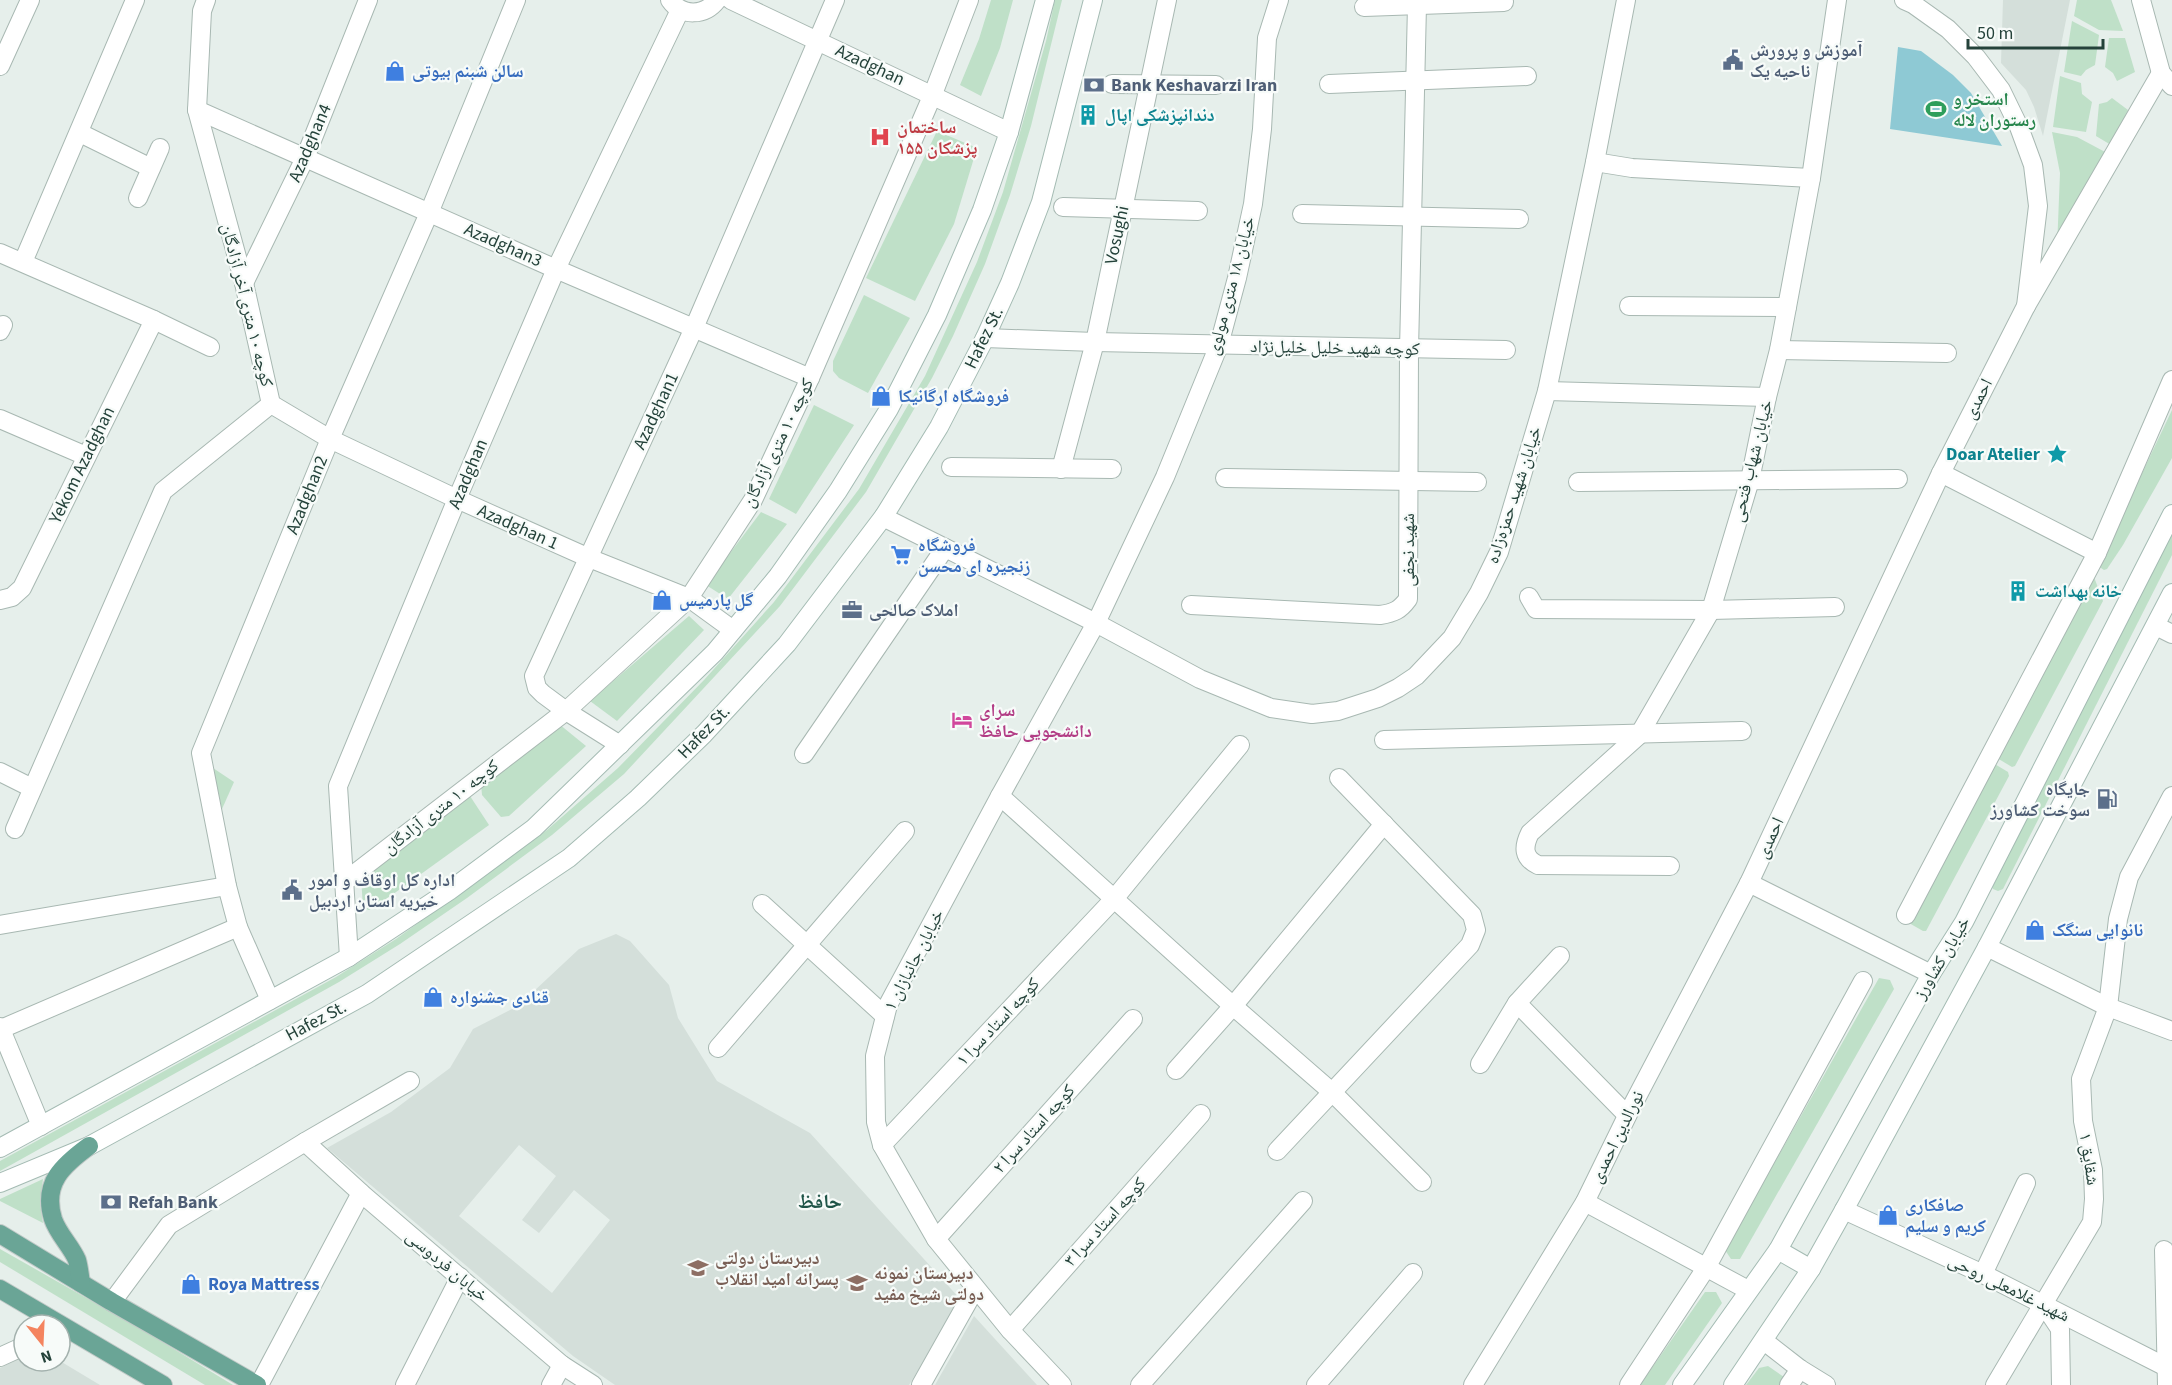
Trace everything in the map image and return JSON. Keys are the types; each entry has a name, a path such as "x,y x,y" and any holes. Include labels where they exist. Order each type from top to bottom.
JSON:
{"main road":[{"path":"81,1283 76,1259 53,1219 50,1198 56,1175 68,1161 89,1146"},
{"path":"0,1234 112,1302 258,1385"},
{"path":"0,1289 38,1313"},
{"path":"72,1334 162,1385"}],"street":[{"path":"0,66 30,0"},
{"path":"23,262 135,0"},
{"name":"کوچه ۱۰ متری آخر آزادگان","path":"15,829 163,491 271,404 244,283 197,110 202,11 206,0"},
{"name":"Azadghan4","path":"244,283 305,158 368,0"},
{"name":"Azadghan2","path":"270,1000 238,927 226,886 201,753 330,438 429,213 516,0"},
{"path":"675,5 699,12 708,9 717,0"},
{"name":"Azadghan","path":"731,0 1009,132"},
{"name":"Azadghan1","path":"620,745 566,711 537,688 534,676 694,328 835,0"},
{"name":"کوچه ۱۰ متری آزادگان","path":"344,882 566,711 689,598 753,500 810,378 933,94 969,0"},
{"path":"0,1148 349,957 449,891 534,828 715,652 778,576 812,530 889,409 937,315 982,210 1009,132 1045,0"},
{"name":"Hafez St.","path":"0,1184 89,1146 366,994 569,858 638,798 687,750 787,644 884,516 939,427 985,338 1010,283 1041,202 1093,0"},
{"name":"Vosughi","path":"1061,469 1095,342 1167,0"},
{"name":"خیابان ۱۸ متری مولوی","path":"1096,623 1166,477 1219,345 1237,278 1252,204 1262,129 1267,38 1279,0"},
{"name":"خیابان شهید حمزه‌زاده","path":"884,516 1096,623 1200,679 1236,696 1280,710 1312,714 1338,711 1378,698 1416,676 1452,638 1499,552 1547,391 1626,0"},
{"name":"خیابان شهاب فتحی","path":"1670,866 1539,865 1531,862 1524,845 1530,833 1639,735 1711,610 1749,480 1779,350 1810,178 1837,0"},
{"name":"احمدی","path":"1749,883 1941,472 2026,306 2038,207 2033,165 2019,127 2001,90 1976,57 1948,29 1904,0"},
{"path":"2026,306 2166,80 2141,0"},
{"path":"1364,7 1504,2"},
{"name":"Azadghan","path":"349,957 338,786 457,499 556,269 675,5"},
{"name":"شهید نجفی","path":"1191,605 1380,615 1400,609 1408,599 1409,350 1417,5"},
{"path":"1329,84 1527,76"},
{"path":"1112,84 1216,85"},
{"name":"Azadghan3","path":"197,110 556,269 810,378"},
{"path":"80,133 151,168"},
{"path":"138,198 160,148"},
{"path":"1595,162 1632,168 1810,178"},
{"path":"1063,207 1198,211"},
{"path":"1302,214 1518,219"},
{"path":"0,252 210,347"},
{"path":"1629,306 1787,307"},
{"name":"Yekom Azadghan","path":"0,600 12,597 22,588 154,320"},
{"name":"کوچه شهید خلیل خلیل‌نژاد","path":"985,338 1409,350 1506,350"},
{"path":"1779,350 1947,353"},
{"path":"1906,915 2097,553 2172,380"},
{"path":"1547,391 1767,397"},
{"name":"Azadghan 1","path":"271,404 330,438 457,499 589,558 689,598 733,630"},
{"path":"0,419 86,456"},
{"path":"951,467 1112,469"},
{"path":"1941,472 2097,553"},
{"path":"1225,478 1477,482"},
{"path":"1578,482 1898,479"},
{"name":"خیابان کشاورز","path":"1682,1385 1778,1250 1931,974 1964,922 2172,514"},
{"path":"804,754 945,548"},
{"name":"خیابان کشاورز","path":"1733,1385 1811,1269 1844,1210 1987,947 2164,630 2172,593"},
{"path":"1529,597 1536,609 1711,610 1835,607"},
{"name":"خیابان جانبازان ۱","path":"1010,1330 936,1239 882,1145 876,1122 875,1056 888,1005 1096,623"},
{"path":"1384,740 1742,731"},
{"name":"کوچه استاد سرا ۱","path":"882,1145 1114,899 1240,745"},
{"path":"0,772 32,788"},
{"path":"1277,1151 1470,945 1476,930 1472,915 1339,778"},
{"path":"1000,796 1333,1093 1422,1182"},
{"name":"شقایق ۱","path":"1995,1385 2092,1222 2093,1170 2083,1121 2081,1079 2108,1007 2118,919 2125,888 2172,796"},
{"path":"1176,1070 1233,1006 1384,824"},
{"path":"718,1048 905,831"},
{"path":"1749,883 1931,974"},
{"name":"نورالدین احمدی","path":"1473,1385 1585,1202 1627,1115 1749,883"},
{"path":"0,925 226,886"},
{"path":"762,904 885,1016"},
{"path":"41,1126 0,1028 238,927"},
{"path":"1987,947 2108,1007 2172,1031"},
{"path":"1480,1064 1517,1003 1560,956"},
{"path":"1629,1385 1706,1268 1863,981"},
{"path":"1517,1003 1627,1115"},
{"name":"کوچه استاد سرا ۲","path":"936,1239 1133,1019"},
{"path":"112,1302 169,1225 410,1081"},
{"name":"کوچه استاد سرا ۳","path":"1010,1330 1201,1114"},
{"name":"خیابان فردوسی","path":"305,1142 562,1365 593,1385"},
{"path":"1983,1274 2026,1183"},
{"path":"258,1385 362,1193"},
{"path":"1140,1385 1303,1201"},
{"path":"1585,1202 1748,1290"},
{"name":"شهید غلامعلی روحی","path":"1844,1210 2043,1303 2168,1374"},
{"path":"1778,1250 1811,1269"},
{"path":"2164,1250 2168,1374"},
{"path":"1316,1385 1413,1273"},
{"path":"405,1385 460,1276"},
{"path":"921,1385 975,1289"},
{"path":"2043,1303 2060,1329 2061,1385"},
{"path":"1010,1330 1062,1385"},
{"path":"1764,1341 1800,1369 1826,1385"},
{"path":"551,1385 562,1365"},
{"path":"1789,1385 1800,1369"}],"shaded area":[{"path":"2003,0 2070,0 2043,136 2026,90 2001,63"},
{"path":"616,934 630,941 669,985 678,1018 717,1081 810,1133 961,1300 909,1385 615,1385 573,1356 327,1148 391,1112 450,1068 473,1029 518,1006 579,949","holes":["519,1145 556,1176 522,1220 539,1233 574,1190 610,1220 552,1293 459,1216"]},
{"path":"974,1316 1037,1385 935,1385"},
{"path":"12,1362 12,1373 72,1373 72,1368 100,1385 0,1385 0,1368"}],"green space":[{"path":"991,0 1013,0 1000,48 981,96 960,85 979,39"},
{"path":"1055,0 1062,0 1031,126 1010,195 985,264 953,336 932,378 866,492 780,606 624,774 552,835 467,898 339,982 0,1171 0,1161 336,977 396,939 547,830 618,768 704,680 774,602 859,489 925,376 977,262 1003,192 1046,41"},
{"path":"2077,0 2111,0 2123,31 2099,30 2074,16"},
{"path":"2072,21 2099,35 2095,65 2081,76 2064,72"},
{"path":"2109,38 2125,38 2135,72 2117,81 2113,73 2105,67"},
{"path":"2060,76 2081,83 2082,94 2092,102 2086,132 2053,127"},
{"path":"2112,98 2128,110 2111,145 2096,136 2099,104"},
{"path":"937,131 977,148 954,224 915,301 866,278"},
{"path":"2052,132 2077,137 2107,153 2057,248 2060,173"},
{"path":"864,295 910,318 868,393 839,378 833,371 833,361"},
{"path":"814,405 854,425 796,514 769,499"},
{"path":"2172,410 2172,458 2123,545 2104,570 2098,566"},
{"path":"761,512 787,524 728,599 706,585"},
{"path":"2172,532 2172,555 2003,889 1998,891 1993,889 1992,886"},
{"path":"2094,577 2103,601 2015,766 2012,767 1997,758"},
{"path":"689,616 704,630 617,721 590,701"},
{"path":"559,724 586,746 509,816 501,817 482,795 481,784"},
{"path":"1993,763 2008,772 2009,776 1926,931 1923,931 1909,923"},
{"path":"213,768 234,782 222,809"},
{"path":"468,793 489,825 378,905 369,910 363,908 361,876"},
{"path":"1879,978 1890,980 1894,989 1740,1259 1731,1259 1725,1250"},
{"path":"43,1179 40,1203 43,1223 0,1201 0,1199"},
{"path":"0,1249 141,1329 233,1385 205,1385 0,1262"},
{"path":"1705,1292 1716,1292 1722,1303 1665,1385 1640,1385"},
{"path":"1768,1366 1784,1377 1779,1385 1746,1385 1759,1368"}],"water":[{"name":"استخر و رستوران لاله","path":"1898,47 1921,51 1953,75 1971,93 2002,146 1890,129"}],"place":[{"name":"آموزش و پرورش ناحیه یک","path":"1733,60"},
{"name":"سالن شبنم بیوتی","path":"395,71"},
{"name":"Bank Keshavarzi Iran","path":"1094,85"},
{"name":"استخر و رستوران لاله","path":"1936,109"},
{"name":"دندانپزشکی اپال","path":"1088,115"},
{"name":"ساختمان پزشکان ۱۵۵","path":"880,137"},
{"name":"فروشگاه ارگانیکا","path":"881,396"},
{"name":"Doar Atelier","path":"2057,454"},
{"name":"فروشگاه زنجیره ای محسن","path":"901,555"},
{"name":"خانه بهداشت","path":"2018,591"},
{"name":"گل پارمیس","path":"662,600"},
{"name":"املاک صالحی","path":"852,610"},
{"name":"سرای دانشجویی حافظ","path":"962,720"},
{"name":"جایگاه سوخت کشاورز","path":"2107,799"},
{"name":"اداره کل اوقاف و امور خیریه استان اردبیل","path":"292,890"},
{"name":"نانوایی سنگک","path":"2035,930"},
{"name":"قنادی جشنواره","path":"433,997"},
{"name":"Refah Bank","path":"111,1202"},
{"name":"صافکاری کریم و سلیم","path":"1888,1215"},
{"name":"دبیرستان دولتی پسرانه امید انقلاب","path":"698,1268"},
{"name":"دبیرستان نمونه دولتی شیخ مفید","path":"857,1283"},
{"name":"Roya Mattress","path":"191,1284"}],"district":[{"name":"حافظ","path":"820,1202"}]}
